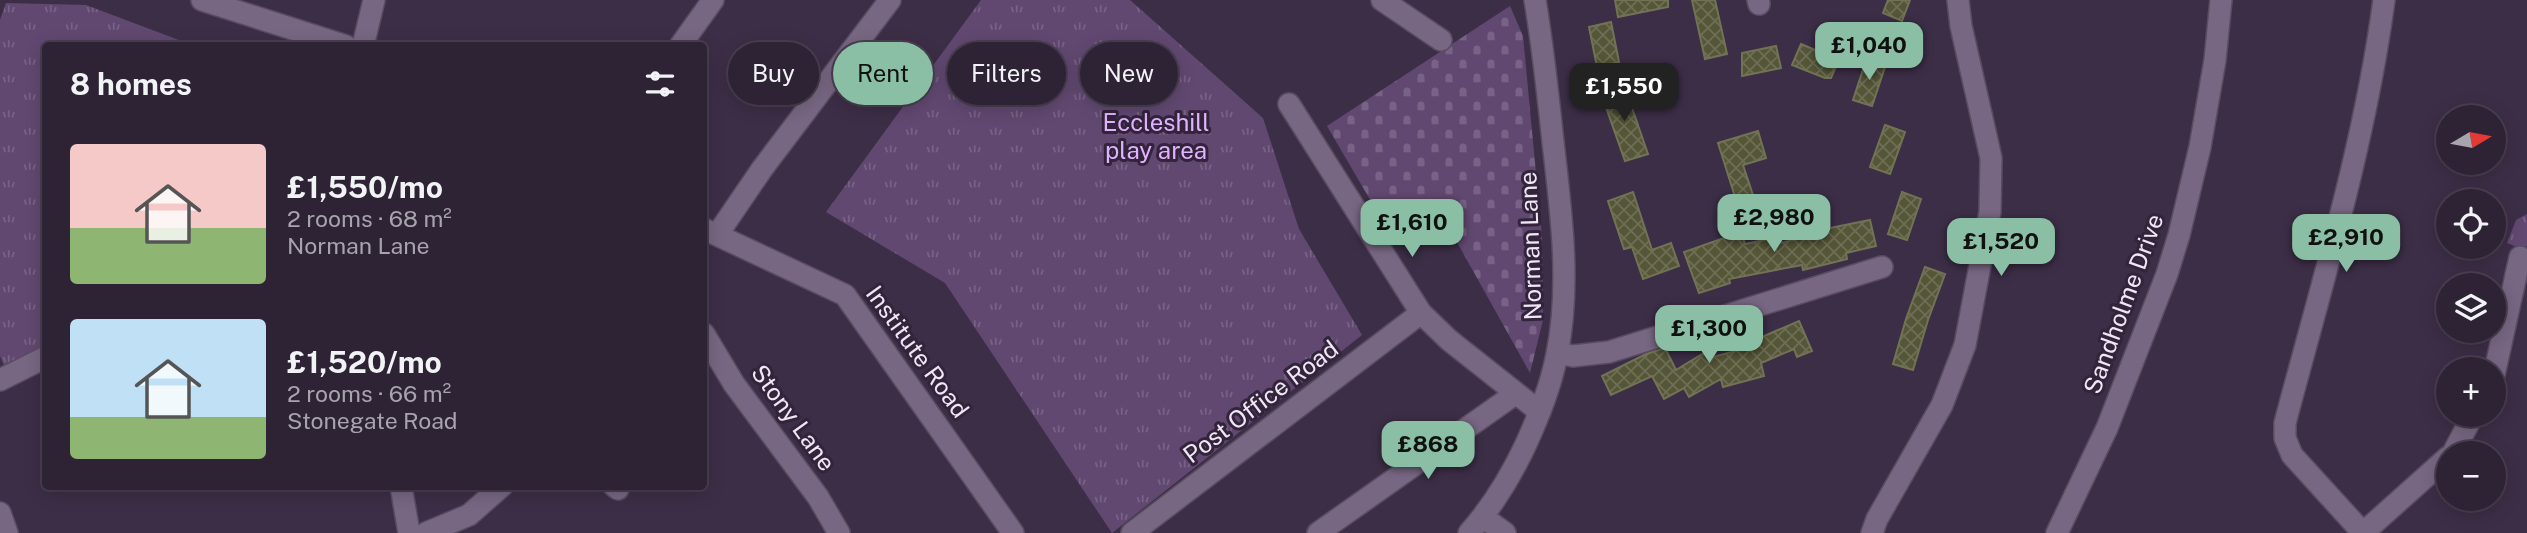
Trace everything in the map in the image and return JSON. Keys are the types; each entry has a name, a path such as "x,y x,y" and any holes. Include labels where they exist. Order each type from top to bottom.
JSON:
{"street":[{"path":"202,0 331,42"},
{"path":"364,42 374,0"},
{"path":"683,42 713,0"},
{"path":"710,232 762,169 890,0"},
{"path":"1382,0 1441,40"},
{"name":"Norman Lane","path":"1469,533 1483,517 1515,468 1540,412 1558,353 1563,298 1560,204 1535,0"},
{"path":"1872,533 1877,519 1942,405 1965,345 1984,253 1990,212 1991,158 1958,0"},
{"name":"Sandholme Drive","path":"2057,533 2107,428 2167,274 2200,147 2215,60 2221,0"},
{"path":"2384,0 2377,50 2351,174 2286,423 2285,438 2292,455 2363,533 2436,468"},
{"path":"1289,104 1421,313 1449,340 1540,412"},
{"name":"Institute Road","path":"710,232 845,295 1013,533"},
{"path":"2498,357 2520,257"},
{"path":"1558,353 1573,356 1609,352 1882,267"},
{"name":"Post Office Road","path":"1132,533 1421,313"},
{"name":"Stony Lane","path":"707,339 734,384 818,496 839,533"},
{"path":"3,370 42,358"},
{"path":"1318,533 1515,394"},
{"path":"402,490 409,533"},
{"path":"426,533 468,515 497,490"},
{"path":"0,513 7,533"},
{"path":"1483,517 1505,533"}],"green space":[{"name":"Eccleshill play area","path":"981,0 1130,0 1177,42 1080,42 1080,105 1178,105 1178,43 1263,118 1299,229 1362,335 1112,533 945,283 826,212 904,105 933,105 933,66 947,47 947,105 1066,105 1066,42 950,42"},
{"path":"6,3 86,5 184,42 42,42 42,358 8,375 0,356 0,20"},
{"path":"1510,6 1523,36 1542,237 1543,320 1530,373 1434,201 1389,232 1327,126"},
{"path":"2527,214 2527,246 2522,249 2507,243 2516,220"}],"building":[{"path":"1615,0 1668,0 1668,7 1618,17"},
{"path":"1692,0 1715,0 1727,54 1705,59"},
{"path":"1888,0 1910,0 1902,21 1883,13"},
{"path":"1611,22 1619,62 1597,67 1589,27"},
{"path":"1801,44 1839,60 1831,78 1792,65"},
{"path":"1776,46 1781,68 1742,76 1742,53"},
{"path":"1867,57 1886,64 1872,106 1853,100"},
{"path":"1624,85 1648,154 1625,161 1601,93"},
{"path":"1885,125 1905,132 1890,174 1870,167"},
{"path":"1758,131 1766,158 1743,165 1754,198 1737,203 1718,143"},
{"path":"1633,192 1652,250 1671,243 1679,266 1643,279 1632,247 1624,249 1608,201"},
{"path":"1902,192 1921,199 1907,240 1888,234"},
{"path":"1870,220 1876,246 1846,253 1847,259 1803,270 1802,265 1729,279 1730,283 1699,293 1684,252 1741,232 1745,244 1774,238 1775,244 1821,234 1820,230"},
{"path":"1925,267 1945,274 1913,370 1893,364"},
{"path":"1799,321 1812,351 1797,357 1794,349 1761,363 1764,376 1723,387 1721,379 1689,397 1684,388 1664,399 1652,376 1611,395 1602,376 1646,354 1665,348 1676,370 1707,351 1709,358 1743,349 1740,339 1754,336 1755,340"}]}
